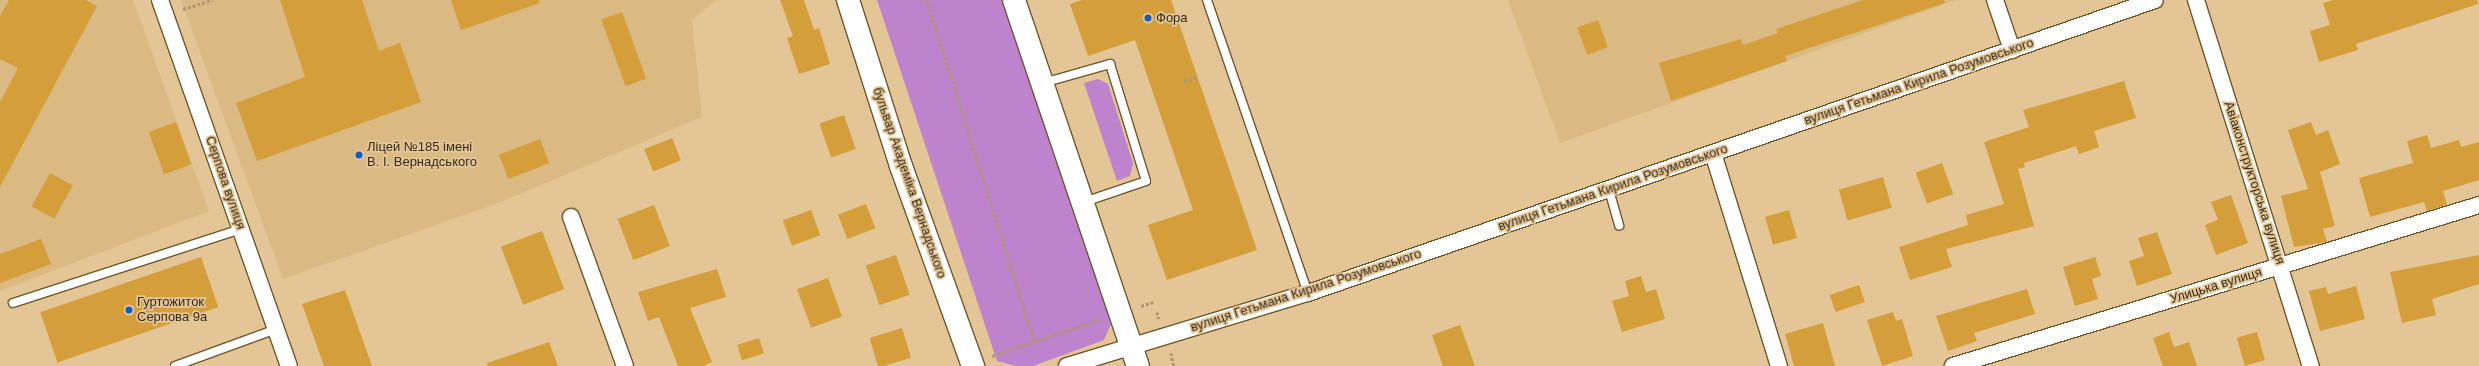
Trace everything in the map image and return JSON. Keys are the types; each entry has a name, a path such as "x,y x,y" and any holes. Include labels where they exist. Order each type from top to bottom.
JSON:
{"main road":[{"name":"бульвар Академіка Вернадського","path":"848,0 901,166 980,362"},
{"path":"1014,0 1084,202 1138,366"}],"street":[{"path":"1995,0 2012,50"},
{"name":"вулиця Гетьмана Кирила Розумовського","path":"1067,366 1131,344 1308,293 2155,0"},
{"name":"Авіаконструкторська вулиця","path":"2196,0 2311,366"},
{"name":"Серпова вулиця","path":"163,7 289,366"},
{"path":"1713,153 1779,366"},
{"name":"Улицька вулиця","path":"1953,366 2479,205"},
{"path":"571,218 626,366"}],"lane":[{"path":"1207,0 1308,293"},
{"path":"1043,83 1110,64 1146,181 1084,202"},
{"path":"1609,190 1620,226"},
{"path":"14,304 241,229"},
{"path":"175,366 276,330"}],"path":[{"path":"163,7 213,0"},
{"path":"927,0 1035,342"},
{"path":"1184,81 1196,77"},
{"path":"980,362 1107,316"},
{"path":"1171,353 1174,366"}],"shaded area":[{"path":"0,0 133,0 209,211 0,291"},
{"path":"181,0 716,0 692,20 702,117 501,202 283,279"},
{"path":"877,0 1004,0 1112,322 1104,340 1033,366 1016,366 997,361"},
{"path":"1508,0 1956,0 1560,143"},
{"path":"1098,79 1108,84 1133,163 1130,176 1117,181 1084,83"}],"building":[{"path":"9,0 86,0 97,6 0,187 0,102 18,68 0,59 0,16"},
{"path":"280,0 362,0 379,51 400,43 421,102 257,161 236,103 305,77"},
{"path":"451,0 539,0 540,3 461,30"},
{"path":"780,0 804,0 814,30 819,28 830,64 799,74 787,38 793,36"},
{"path":"1082,0 1171,0 1257,250 1167,280 1148,225 1193,210 1135,40 1088,56 1070,4"},
{"path":"1863,0 1944,0 1945,3 1785,56 1787,61 1671,101 1659,63 1741,39 1743,45 1778,33 1776,29"},
{"path":"2333,0 2477,0 2478,4 2356,44 2358,50 2319,62 2310,31 2330,25 2323,3"},
{"path":"622,12 646,79 626,86 601,20"},
{"path":"1598,20 1608,47 1587,55 1577,28"},
{"path":"2124,81 2136,118 2094,131 2099,147 2079,154 2076,146 2024,163 2025,167 2018,169 2034,226 1946,249 1952,267 1910,280 1899,247 1968,225 1966,215 2004,204 1984,142 2029,127 2023,110"},
{"path":"844,115 856,149 831,158 819,123"},
{"path":"176,122 191,164 164,174 149,132"},
{"path":"2311,122 2316,135 2328,130 2340,164 2320,172 2335,226 2323,229 2327,242 2294,247 2281,196 2308,189 2288,130"},
{"path":"2427,135 2431,148 2459,140 2461,147 2479,142 2479,180 2443,191 2447,205 2427,211 2424,202 2370,217 2359,178 2413,163 2407,141"},
{"path":"672,138 681,160 653,171 644,149"},
{"path":"540,139 549,163 508,179 499,155"},
{"path":"1942,163 1953,194 1927,204 1916,173"},
{"path":"50,173 73,186 54,219 32,206"},
{"path":"1883,177 1892,208 1848,220 1839,190"},
{"path":"2231,195 2248,243 2216,255 2205,225 2218,220 2211,202"},
{"path":"866,204 875,228 847,239 838,215"},
{"path":"654,205 670,246 633,260 618,219"},
{"path":"811,210 820,235 792,246 783,220"},
{"path":"1789,210 1797,238 1773,245 1765,217"},
{"path":"542,231 564,289 523,305 501,247"},
{"path":"2157,232 2172,274 2137,286 2129,261 2144,256 2138,238"},
{"path":"41,239 51,264 0,283 0,254"},
{"path":"896,255 910,295 879,305 866,265"},
{"path":"2479,255 2479,284 2432,299 2436,315 2402,323 2390,272"},
{"name":"Гуртожиток Серпова 9а","path":"201,257 218,307 58,362 40,312"},
{"path":"2095,257 2101,276 2092,279 2098,299 2075,306 2063,267"},
{"path":"717,269 726,297 690,308 712,362 703,366 678,366 659,317 648,321 638,292"},
{"path":"1641,276 1646,292 1656,289 1665,319 1622,332 1612,301 1629,296 1625,281"},
{"path":"828,278 842,317 811,328 797,289"},
{"path":"1859,285 1865,302 1836,312 1830,295"},
{"path":"2356,286 2365,319 2320,331 2309,291 2326,287 2328,294"},
{"path":"2027,289 2035,314 1974,333 1977,341 1948,351 1936,316"},
{"path":"345,290 372,366 324,366 302,304"},
{"path":"1893,312 1896,321 1902,319 1913,356 1882,366 1867,320"},
{"path":"1823,323 1835,366 1794,366 1785,334"},
{"path":"1460,325 1475,366 1443,366 1432,335"},
{"path":"902,328 911,358 884,366 878,366 869,338"},
{"path":"2169,332 2174,347 2189,342 2197,366 2163,366 2153,338"},
{"path":"2257,332 2265,360 2245,366 2237,338"},
{"path":"759,338 764,353 742,360 737,345"},
{"path":"549,342 558,366 488,366 487,363"}],"place":[{"name":"Фора","path":"1148,18"},
{"name":"Ліцей №185 імені В. І. Вернадського","path":"359,155"},
{"name":"Гуртожиток Серпова 9а","path":"129,310"}]}
